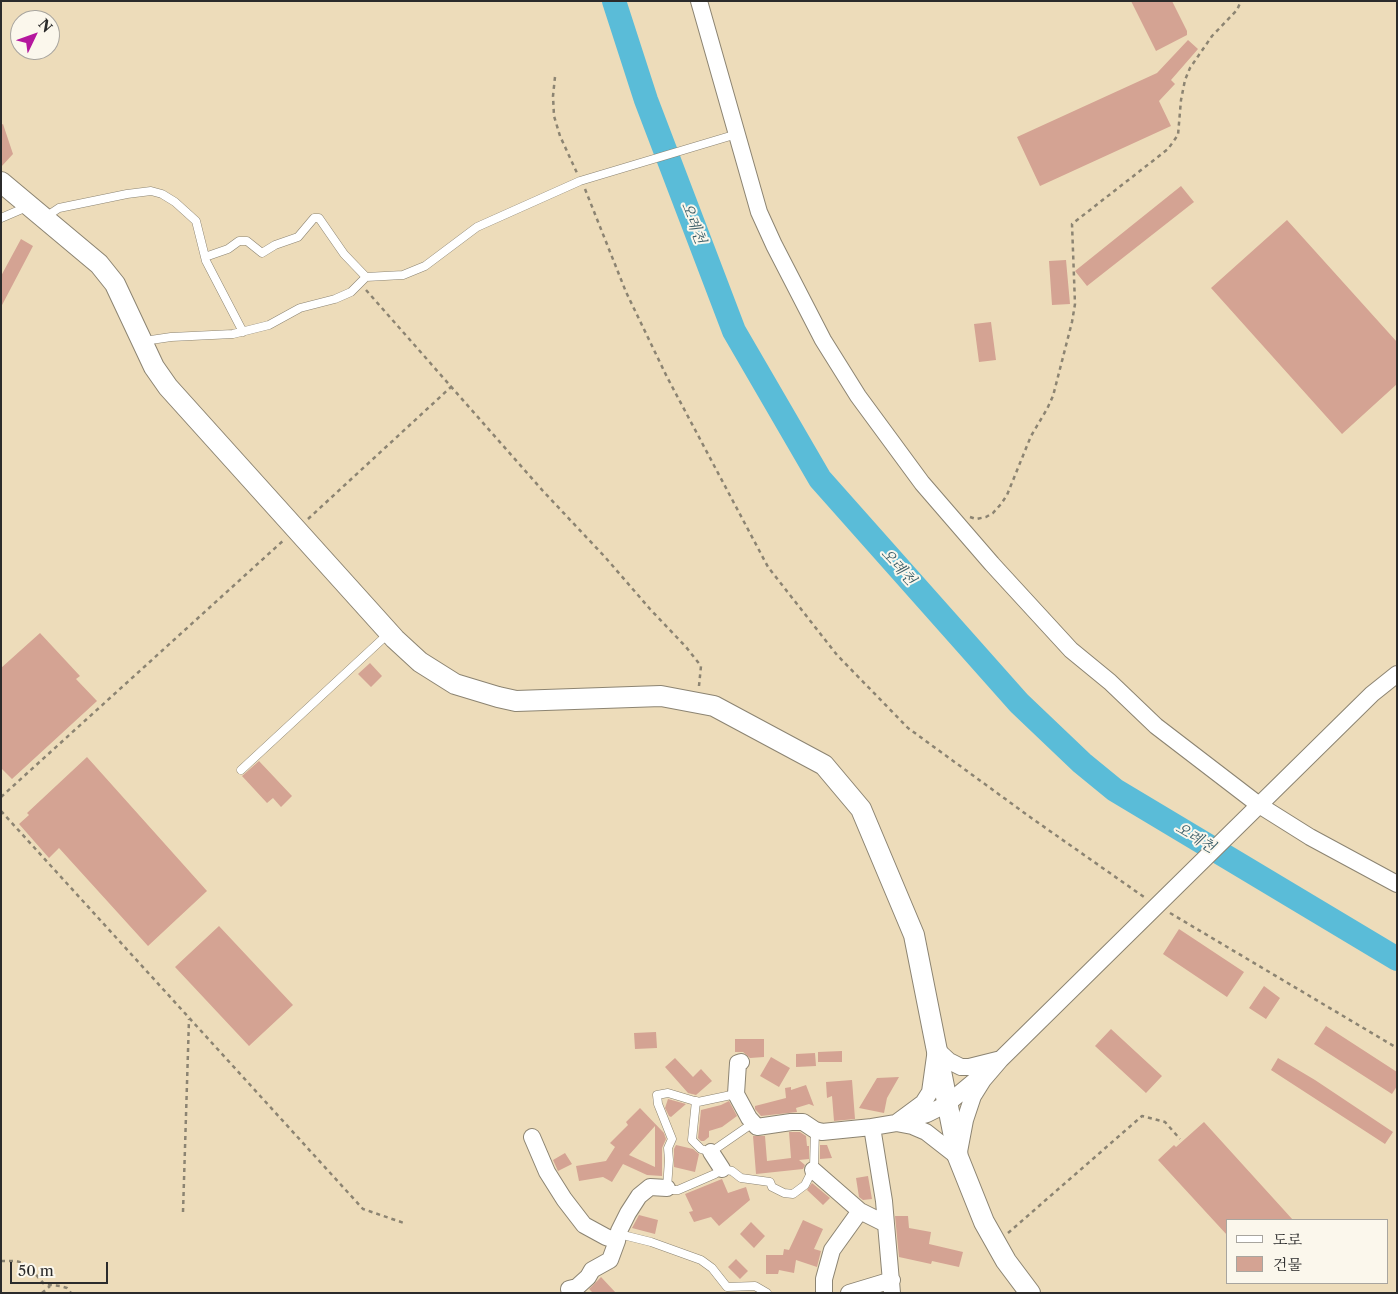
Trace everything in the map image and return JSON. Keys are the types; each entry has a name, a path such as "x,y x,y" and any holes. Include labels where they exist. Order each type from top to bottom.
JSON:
{"street":[{"path":"699,1 759,212 774,245 823,340 858,396 922,483 992,564 1071,650 1110,682 1156,726 1259,805 1310,837 1397,884"},
{"path":"1,182 100,264 108,275 154,367 168,387 389,633 420,662 440,676 470,690 516,701 661,696 714,706 824,765 861,809 914,935 958,1157 984,1222 1006,1262 1030,1293"},
{"path":"958,1157 963,1127 973,1096 983,1080 1001,1059 1372,694 1397,674"},
{"path":"936,1049 949,1061 961,1067 1001,1059"},
{"path":"896,1123 923,1103 930,1092 936,1049"},
{"path":"741,1062 738,1064 736,1094 757,1127 803,1122 815,1130 839,1131 896,1123 927,1114 947,1104 1001,1059"},
{"path":"896,1123 912,1126 926,1132 958,1157"},
{"path":"849,1293 892,1286 884,1201 872,1127"},
{"path":"532,1137 547,1172 564,1199 584,1225 606,1237 618,1237"},
{"path":"711,1152 722,1169"},
{"path":"813,1170 860,1211 886,1224"},
{"path":"569,1289 577,1287 588,1277 592,1270 610,1260 628,1213 639,1196 650,1187 667,1188"},
{"path":"824,1293 824,1279 832,1250 860,1211"}],"lane":[{"path":"142,341 171,337 233,334 269,325 300,308 335,299 351,292 366,277 403,275 425,266 477,227 580,181 737,134"},
{"path":"1,218 127,194 152,191 162,194 175,202 196,221 205,257 242,332"},
{"path":"205,257 228,249 239,241 247,241 262,253 274,246 298,237 314,218 319,218 344,254 366,277"},
{"path":"241,770 389,633"},
{"path":"736,1094 696,1101 668,1093 657,1095 658,1104 672,1139 668,1148 667,1188 678,1190 722,1169 732,1171 741,1178 770,1182 772,1187 794,1194 805,1185 813,1170 815,1130"},
{"path":"696,1101 692,1140 701,1149 711,1152 753,1123"},
{"path":"618,1237 651,1242 701,1260 712,1268 727,1287 755,1286 767,1293"}],"path":[{"path":"964,515 976,519 986,517 993,513 1007,495 1031,436 1048,409 1053,396 1075,304 1072,224 1168,149 1178,135 1184,80 1212,36 1237,10 1241,1"},
{"path":"555,77 553,96 554,116 560,136 626,292 668,377 768,567 837,655 908,728 1022,812 1156,906 1397,1048"},
{"path":"360,284 543,491 605,556 702,666 698,703"},
{"path":"1,797 452,386"},
{"path":"1,811 363,1209 404,1223"},
{"path":"183,1212 190,1018"},
{"path":"996,1244 1142,1116 1165,1122 1180,1139"},
{"path":"1,1261 23,1263 44,1284 67,1288 72,1293"},
{"path":"42,1293 50,1286"}],"building":[{"path":"1131,1 1172,1 1187,31 1187,35 1156,51"},
{"path":"1188,40 1198,49 1171,80 1175,84 1159,101 1171,126 1040,186 1017,137 1157,73"},
{"path":"3,124 13,154 1,167 1,125"},
{"path":"1181,186 1194,202 1087,286 1075,271"},
{"path":"1287,220 1397,342 1397,384 1342,434 1211,288"},
{"path":"21,239 33,246 1,307 1,276"},
{"path":"1066,260 1070,304 1052,305 1049,261"},
{"path":"991,322 996,360 979,362 974,324"},
{"path":"40,633 80,676 76,679 97,701 12,779 1,768 1,668"},
{"path":"370,663 382,676 371,687 358,674"},
{"path":"87,757 207,891 148,946 59,848 49,858 19,824 29,815 27,813"},
{"path":"259,761 292,796 281,807 273,798 267,803 242,776"},
{"path":"219,926 293,1005 249,1046 175,967"},
{"path":"1179,929 1244,972 1227,997 1163,954"},
{"path":"1264,986 1280,998 1266,1019 1249,1008"},
{"path":"1326,1026 1397,1072 1397,1086 1392,1094 1314,1044"},
{"path":"1111,1029 1162,1076 1146,1093 1095,1046"},
{"path":"656,1032 657,1048 635,1049 634,1033"},
{"path":"735,1039 764,1039 764,1057 750,1058 743,1052 735,1052"},
{"path":"842,1051 842,1062 818,1062 818,1052"},
{"path":"815,1053 816,1066 796,1067 796,1054"},
{"path":"771,1057 790,1068 779,1087 760,1076"},
{"path":"675,1058 693,1077 701,1069 712,1081 696,1095 688,1093 665,1067"},
{"path":"1278,1058 1315,1080 1393,1132 1385,1144 1271,1070"},
{"path":"899,1077 887,1098 884,1113 859,1108 877,1078"},
{"path":"852,1080 855,1119 834,1121 832,1096 827,1098 826,1082"},
{"path":"806,1085 814,1106 809,1104 796,1108 797,1112 761,1116 755,1109 755,1106 786,1098 785,1088 791,1087 791,1090"},
{"path":"668,1099 686,1104 671,1117 665,1108"},
{"path":"729,1101 737,1116 722,1127 709,1131 709,1137 701,1141 698,1138 701,1110"},
{"path":"640,1108 664,1133 666,1139 662,1148 662,1176 647,1175 623,1164 612,1182 603,1177 579,1181 576,1166 606,1161 615,1147 610,1143 628,1125 626,1122","holes":["655,1126 655,1167 629,1155"]},
{"path":"1204,1122 1292,1219 1226,1219 1226,1234 1158,1160 1174,1145 1176,1147"},
{"path":"789,1132 800,1132 806,1136 807,1146 809,1146 809,1159 799,1160 805,1165 803,1169 756,1174 753,1136 765,1136 767,1161 791,1158"},
{"path":"676,1145 693,1149 699,1154 695,1172 674,1167 674,1149"},
{"path":"820,1145 827,1145 832,1158 820,1159"},
{"path":"565,1153 572,1164 558,1171 553,1160"},
{"path":"868,1176 872,1199 863,1200 859,1197 856,1178"},
{"path":"722,1179 728,1193 746,1187 750,1200 719,1226 711,1217 694,1222 689,1212 693,1211 685,1194"},
{"path":"812,1183 830,1198 823,1205 807,1190"},
{"path":"639,1215 658,1220 655,1234 632,1228"},
{"path":"895,1216 908,1216 909,1228 931,1232 929,1244 963,1252 959,1267 932,1261 931,1264 899,1257"},
{"path":"803,1220 823,1229 814,1249 821,1251 817,1267 796,1260 794,1273 779,1270 778,1274 766,1274 766,1255 783,1255 784,1249 789,1250"},
{"path":"751,1222 765,1236 754,1248 740,1234"},
{"path":"736,1259 748,1271 740,1279 728,1267"},
{"path":"601,1277 616,1293 593,1293 589,1289"}],"waterway":[{"name":"오례천","path":"614,1 646,100 734,331 820,479 1019,703 1082,763 1115,790 1397,959"}]}
